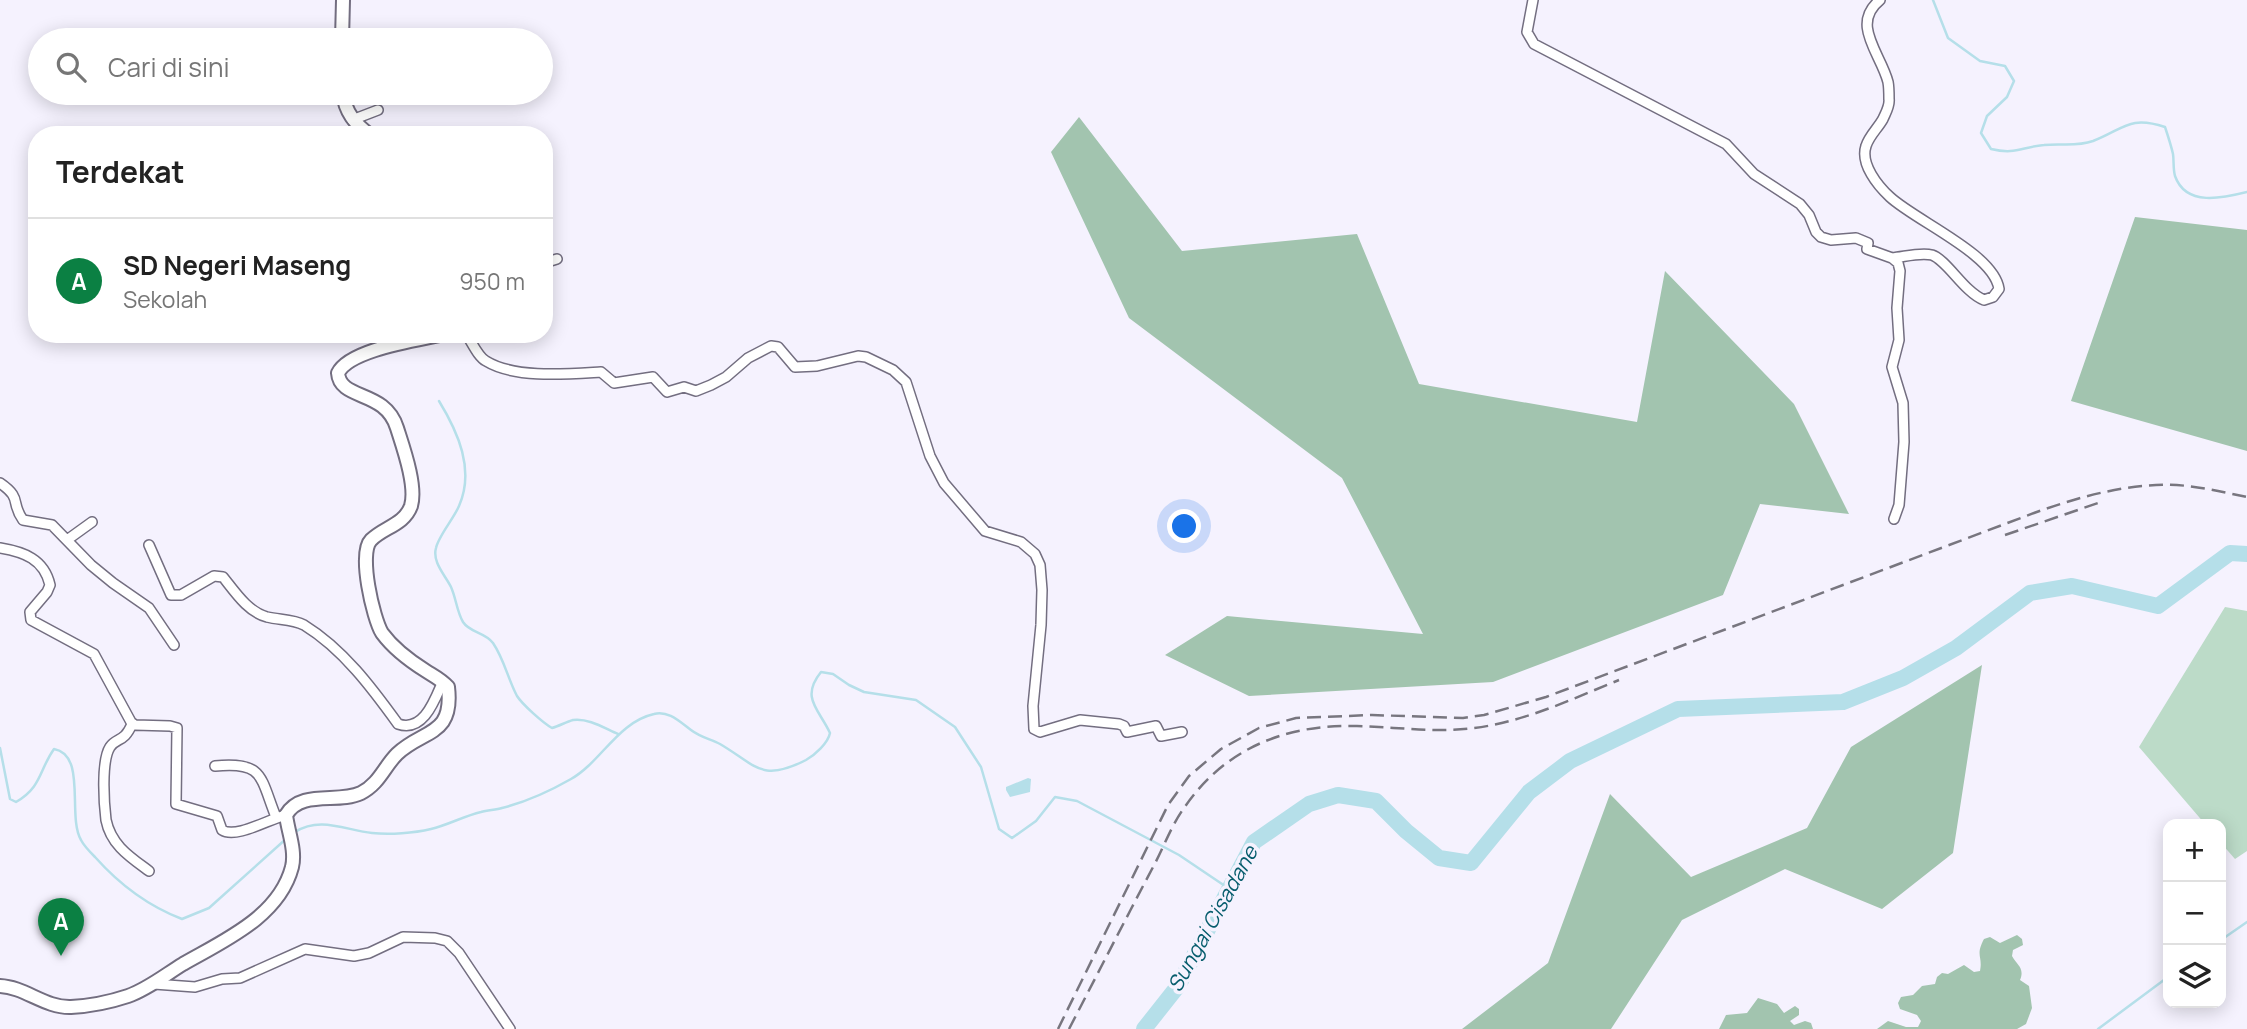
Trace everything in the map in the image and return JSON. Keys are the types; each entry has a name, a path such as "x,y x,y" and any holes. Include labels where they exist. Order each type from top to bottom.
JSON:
{"street":[{"path":"342,28 343,0"},
{"path":"1533,0 1527,32 1534,44 1726,144 1754,174 1800,204 1821,237 1831,240 1856,238 1868,243 1867,249 1892,258 1899,265 1899,340 1892,371 1903,403 1904,442 1899,505 1894,519"},
{"path":"1880,0 1868,12 1866,26 1888,83 1890,104 1865,148 1865,160 1870,172 1888,195 1908,212 1956,240 1996,279 1999,289 1987,300 1980,299 1934,256 1892,258"},
{"path":"345,105 352,120 359,126"},
{"path":"352,120 378,110"},
{"path":"553,260 557,259"},
{"path":"132,724 177,728 176,804 217,816 222,830 228,834 281,816 304,801 355,795 374,784 400,751 437,729 447,707 449,690 443,681 395,648 380,630 374,614 366,560 367,547 373,539 397,524 407,514 412,503 403,450 391,412 380,403 347,389 340,381 338,373 350,359 408,343"},
{"path":"472,343 482,358 516,371 550,374 601,372 614,383 650,376 657,379 668,392 684,387 696,391 711,385 748,358 771,346 778,348 795,367 817,366 858,356 893,370 906,382 930,456 944,483 985,531 1021,542 1038,559 1042,590 1032,706 1034,729 1040,732 1085,720 1119,724 1124,726 1127,732 1156,726 1162,736 1182,732"},
{"path":"0,483 15,495 18,512 23,520 49,523 103,576 149,608 174,645"},
{"path":"67,540 92,522"},
{"path":"149,545 171,595 181,596 214,576 223,578 243,602 255,611 265,617 300,623 324,639 347,661 398,724 404,726 427,715 443,681"},
{"path":"0,548 27,554 39,564 50,585 30,612 31,620 94,654 132,724"},
{"path":"132,724 127,736 112,745 108,755 104,798 106,820 108,830 119,848 149,871"},
{"path":"0,986 14,988 53,1005 70,1007 114,1000 152,984 232,936 262,914 289,874 293,858 290,836 253,768 235,764 215,766"},
{"path":"152,984 198,987 222,979 244,977 305,949 354,956 369,953 402,937 435,938 447,941 458,953 510,1029"}],"green space":[{"path":"1079,117 1182,251 1357,234 1419,384 1637,422 1665,271 1794,404 1849,514 1760,504 1723,595 1493,682 1249,696 1165,655 1227,616 1423,634 1342,478 1129,318 1051,152"},
{"path":"2135,217 2247,230 2247,451 2071,401"},
{"path":"2225,607 2247,611 2247,851 2235,859 2226,849 2226,819 2201,819 2139,747"},
{"path":"1982,665 1953,853 1882,909 1785,869 1682,920 1611,1029 1462,1029 1548,963 1610,794 1691,877 1807,828 1851,747"},
{"path":"2017,935 2022,939 2023,945 2013,950 2012,956 2021,970 2020,980 2029,986 2032,1008 2026,1024 2017,1029 1877,1029 1888,1021 1906,1027 1918,1027 1921,1021 1917,1015 1900,1009 1898,1003 1901,997 1913,995 1922,986 1935,984 1942,973 1948,974 1964,965 1974,972 1980,971 1980,949 1984,939 1990,937 2000,943"},
{"path":"1758,998 1777,1004 1784,1013 1795,1006 1799,1009 1799,1015 1790,1021 1794,1025 1805,1021 1811,1023 1813,1029 1719,1029 1726,1015 1747,1013"}],"water":[{"path":"1031,779 1030,792 1010,797 1006,787"}],"waterway":[{"path":"1933,0 1948,38 1980,61 2005,66 2014,81 2007,97 1987,116 1981,133 1991,149 2013,151 2044,145 2081,144 2127,125 2143,122 2165,127 2173,154 2175,176 2180,186 2188,192 2206,198 2247,192"},
{"path":"439,401 458,438 465,465 465,479 459,506 440,538 435,553 463,622 493,643 517,696 548,726 552,728 579,720 618,734"},
{"name":"Sungai Cisadane","path":"1144,1029 1178,986 1254,842 1309,804 1338,795 1376,801 1406,831 1439,858 1471,863 1529,792 1570,761 1678,709 1843,702 1903,678 1956,648 2030,593 2072,586 2158,606 2230,553 2247,554"},
{"path":"295,832 304,827 323,824 379,834 417,832 520,803 582,772 630,725 641,718 659,713 674,718 760,768 769,771 791,767 817,752 830,733 812,696 812,689 821,672 833,674 864,692 916,700 955,727 981,767 999,829 1012,838 1036,821 1055,797 1077,801 1179,855 1228,888"},
{"path":"0,748 10,799 16,802 31,790 54,749 64,754 70,762 73,774 77,829 81,840 104,867 135,893 157,908 182,919 209,908 287,838"},
{"path":"2226,937 2247,922"},
{"path":"2098,1029 2163,981"}],"railway":[{"path":"1058,1029 1168,805 1189,776 1221,749 1259,728 1296,718 1372,715 1463,718 1484,715 1546,697 2034,513 2079,499 2125,488 2167,485 2202,488 2247,497"},
{"path":"2005,535 2098,503"},
{"path":"1069,1029 1179,815 1200,787 1238,755 1282,735 1331,726 1445,730 1493,725 1548,709 1619,680"}],"place":[{"name":"SD Negeri Maseng","path":"61,956"}]}
